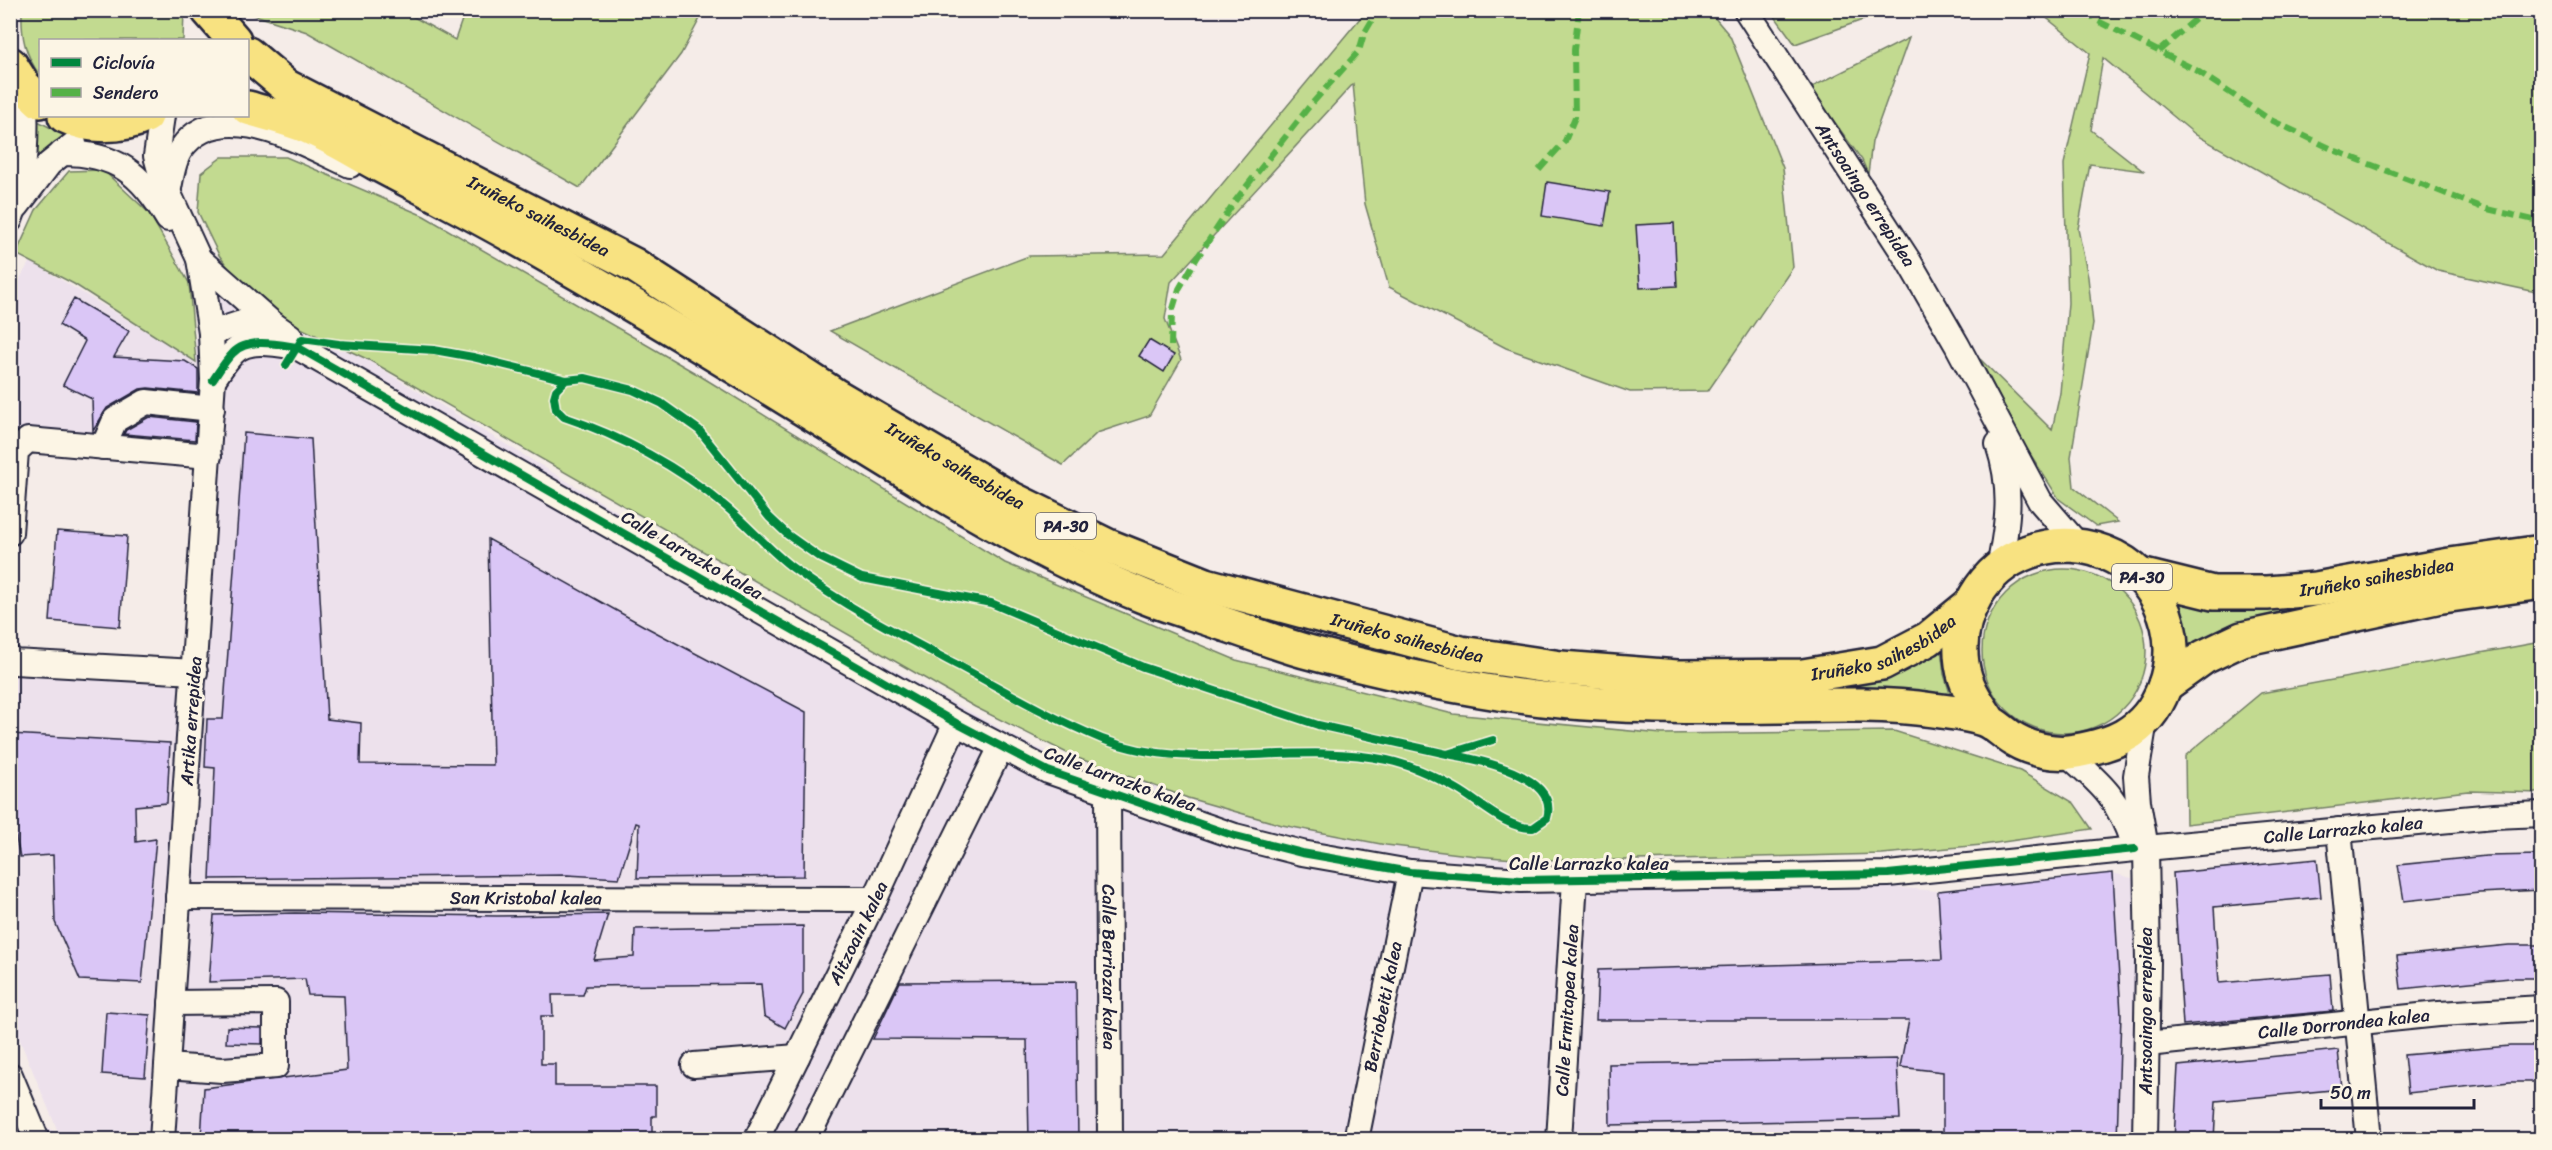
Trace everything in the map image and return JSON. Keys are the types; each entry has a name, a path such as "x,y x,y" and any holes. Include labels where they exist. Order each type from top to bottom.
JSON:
{"highway":[{"path":"205,39 208,10"},
{"path":"208,10 233,39"},
{"name":"Iruñeko saihesbidea","path":"249,55 287,87 634,265 836,396 1008,497 1108,546 1206,585 1461,652 1561,668 1677,677 1803,676 1882,663 1928,639 1971,604"},
{"name":"Iruñeko saihesbidea","path":"249,108 309,127 474,214 640,307 961,506 1045,551 1143,597 1305,651 1454,686 1596,704 1748,706 1883,704 1937,710 1989,721"},
{"path":"68,117 100,125 134,121 144,117"},
{"name":"PA-30","path":"2056,545 2078,545 2101,550 2122,560 2140,575 2158,599 2168,626 2170,654 2165,685 2157,705 2145,720 2125,736 2099,746 2066,753 2052,753 2018,742 1989,721 1971,695 1962,665 1962,634 1971,604 1983,585 1999,568 2016,556 2036,549 2056,545"},
{"name":"Iruñeko saihesbidea","path":"2140,575 2213,593 2267,593 2316,589 2450,565 2541,552"},
{"name":"Iruñeko saihesbidea","path":"2165,685 2204,657 2242,639 2436,597 2541,582"}],"street":[{"name":"Antsoaingo errepidea","path":"1746,10 1908,260 2040,501 2078,545"},
{"path":"13,214 25,150 25,84"},
{"name":"Artika errepidea","path":"162,117 156,156 168,193 199,259 211,333 213,380 162,1140"},
{"path":"13,214 49,164 100,125"},
{"path":"168,193 181,149 194,136 212,126 253,125 282,134 350,165 387,169"},
{"name":"Artika errepidea","path":"62,153 103,156 126,167 157,201 185,248 207,302"},
{"name":"Calle Larrazko kalea","path":"199,259 274,325 290,336 297,347"},
{"path":"211,333 244,322 274,325"},
{"name":"Calle Larrazko kalea","path":"213,380 235,351 257,343 297,347 956,723 1048,771 1235,836 1302,853 1410,872 1521,880 1887,874 2140,848 2494,816 2541,814"},
{"name":"Antsoaingo errepidea","path":"1978,385 2005,467 2009,504 1999,568"},
{"path":"103,447 116,420 146,402 212,409"},
{"path":"10,533 16,451 28,440 209,456"},
{"path":"10,658 14,662 195,672"},
{"name":"Antsoaingo errepidea","path":"2145,720 2136,776 2140,848 2146,882 2145,1140"},
{"name":"Aitzoain kalea","path":"756,1140 875,899 956,723"},
{"path":"806,1140 1001,747"},
{"name":"Antsoaingo errepidea","path":"2066,753 2103,785 2124,815 2140,848"},
{"name":"Calle Berriozar kalea","path":"1108,793 1110,1140"},
{"path":"2339,830 2369,1140"},
{"name":"Berriobeiti kalea","path":"1356,1140 1410,872"},
{"name":"Calle Ermitapea kalea","path":"1559,1140 1575,880"},
{"name":"San Kristobal kalea","path":"178,897 875,899"},
{"path":"166,1066 222,1070 276,1066 276,1002 171,1003"},
{"name":"Calle Dorrondea kalea","path":"2147,1044 2511,1008 2541,1008"},
{"path":"694,1065 797,1057"},
{"path":"10,1075 38,1140"}],"shaded area":[{"path":"199,259 719,573 1034,747 1362,840 1937,891 2113,873 2146,882 2142,1139 11,1139 11,1108 59,1134 11,1019 11,671 195,672 208,456 11,439 11,294 30,261 195,361"}],"green space":[{"path":"22,11 184,11 183,39 39,39 39,74 27,53 22,29"},
{"path":"242,11 403,11 455,40 465,11 704,11 681,54 580,188 307,32"},
{"path":"1366,11 1709,11 1730,36 1783,168 1793,267 1708,391 1630,392 1506,348 1389,287 1365,204 1353,84 1171,282 1165,319 1181,360 1149,416 1097,433 1063,465 830,331 1029,256 1164,254"},
{"path":"1771,11 1888,11 1795,44"},
{"path":"2038,11 2541,11 2541,293 2438,271 2196,135 2103,58 2091,130 2143,171 2090,164 2078,229 2088,277 2093,324 2071,457 2074,487 2118,522 2096,526 2059,499 2025,446 1980,359 2052,430 2060,393 2068,303 2064,164 2090,53"},
{"path":"1909,38 1872,142 1868,174 1862,160 1810,88"},
{"path":"36,120 66,136 32,172"},
{"path":"222,157 286,157 424,216 697,374 1005,563 1236,660 1453,714 1662,734 1894,731 2020,771 2074,803 2092,829 1982,845 1882,854 1636,860 1528,860 1386,845 1282,825 1188,798 1075,757 975,707 369,360 292,324 237,280 219,255 198,212 201,173"},
{"path":"103,170 149,213 189,283 196,362 74,284 16,254 36,210 69,171"},
{"path":"2064,569 2095,576 2122,593 2139,620 2146,651 2139,682 2122,709 2095,726 2064,733 2033,726 2006,709 1989,682 1982,651 1989,620 2006,593 2033,576"},
{"path":"2175,599 2252,611 2299,608 2256,621 2189,651 2186,625"},
{"path":"2541,642 2541,793 2468,791 2186,824 2185,756 2261,693"},
{"path":"1941,648 1944,674 1952,700 1877,689 1838,688 1906,669"}],"building":[{"path":"1547,182 1610,192 1604,226 1542,216"},
{"path":"1674,223 1677,286 1640,288 1636,225"},
{"path":"74,299 129,331 114,357 185,361 198,369 198,393 140,389 107,408 93,431 92,399 63,385 85,341 59,325"},
{"path":"1149,340 1174,355 1164,372 1139,356"},
{"path":"149,417 196,422 195,440 124,434 126,430"},
{"path":"244,433 311,439 327,719 361,723 360,764 493,765 488,539 644,626 806,712 804,876 637,878 639,824 636,823 619,878 567,875 210,879 215,768 205,767 207,719 223,719"},
{"path":"57,531 127,536 120,627 50,621"},
{"path":"10,734 170,743 167,803 135,806 136,842 156,839 142,983 80,980 55,922 53,855 20,857 11,815"},
{"path":"2541,855 2541,890 2479,893 2404,901 2398,865 2486,856"},
{"path":"2317,859 2321,897 2214,907 2219,983 2330,974 2333,1011 2183,1025 2173,873"},
{"path":"2113,873 2121,1014 2117,1140 1943,1140 1943,1072 1900,1067 1909,1020 1596,1020 1598,970 1942,960 1938,891"},
{"path":"295,913 497,916 608,914 594,960 634,957 635,929 803,926 803,994 785,1028 764,1016 761,984 586,986 583,995 552,995 553,1016 541,1016 541,1064 555,1064 555,1086 656,1086 656,1116 652,1116 652,1140 201,1140 204,1088 347,1070 344,996 308,995 305,979 209,982 214,915"},
{"path":"2509,945 2541,945 2541,978 2510,978 2401,989 2397,956"},
{"path":"1076,981 1078,1140 1029,1140 1027,1040 873,1039 900,982"},
{"path":"106,1012 150,1015 145,1077 102,1074"},
{"path":"227,1027 262,1028 262,1044 226,1043"},
{"path":"2510,1046 2541,1046 2541,1082 2510,1082 2408,1093 2404,1055"},
{"path":"2338,1050 2342,1089 2216,1101 2214,1140 2174,1140 2178,1066"},
{"path":"1897,1059 1900,1119 1610,1125 1609,1064"}],"marked path":[{"path":"1171,346 1172,312 1179,289 1197,258 1235,201 1308,108 1359,51 1364,34 1378,10"},
{"path":"1539,170 1565,141 1575,117 1574,50 1579,10"},
{"path":"2085,10 2096,20 2196,70 2269,119 2336,151 2483,208 2542,222"},
{"path":"2159,51 2206,10"}],"cycle path":[{"path":"286,365 302,339 339,344 434,350 473,357 566,380"},
{"path":"213,380 233,353 246,345 263,343 297,347 956,723 1048,771 1235,836 1302,853 1410,872 1521,880 1888,874 2135,849"},
{"path":"1447,754 1495,765 1529,780 1541,791 1548,803 1547,818 1533,828 1513,824 1503,820 1441,780 1414,768 1387,760 1316,753 1172,755 1137,749 1102,739 1030,705 833,596 784,561 725,506 688,478 628,443 564,417 556,409 554,397 556,390 566,380 585,378 633,390 661,403 699,430 769,517 788,535 819,557 862,578 991,603 1143,667 1318,725 1447,754 1493,740"}]}
